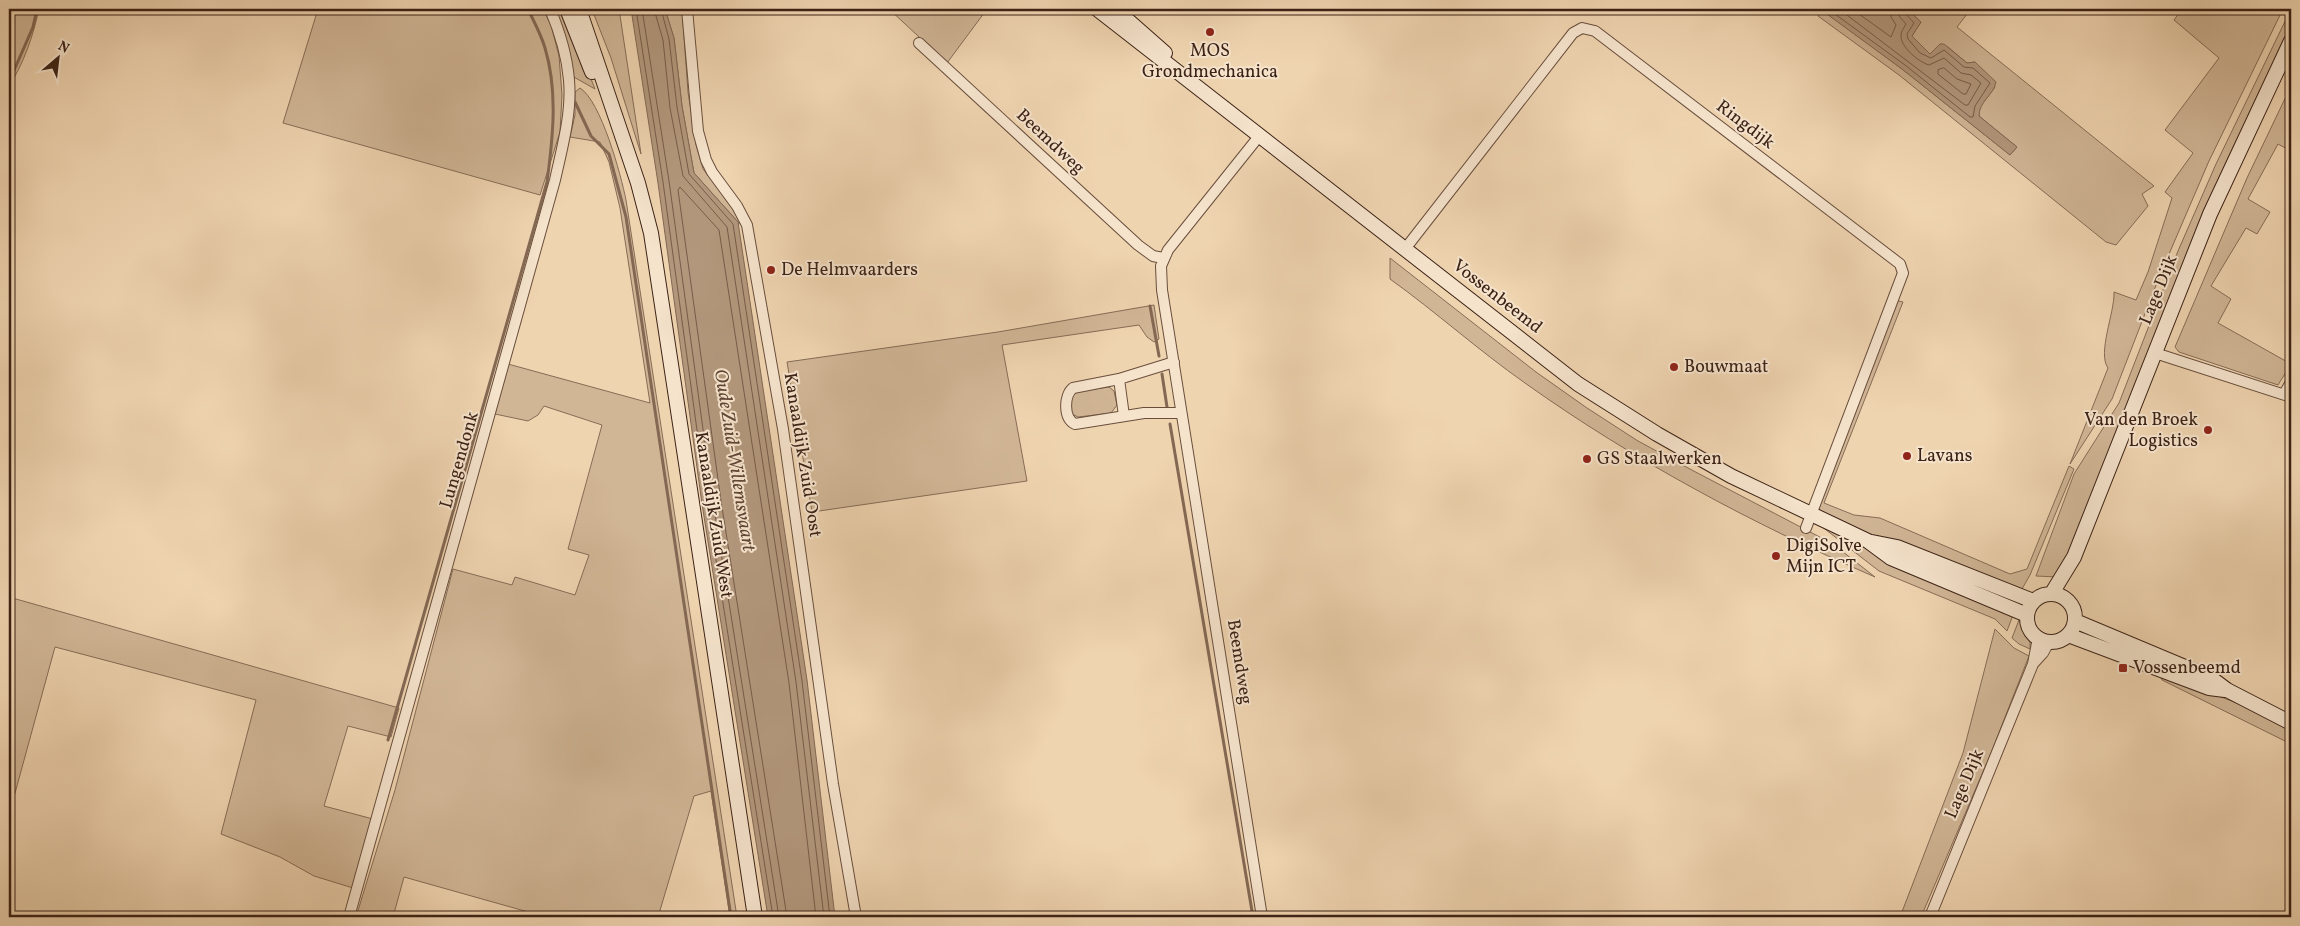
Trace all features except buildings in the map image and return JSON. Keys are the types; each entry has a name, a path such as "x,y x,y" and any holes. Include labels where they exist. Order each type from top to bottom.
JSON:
{"main road":[{"name":"Kanaaldijk Zuid West","path":"567,9 604,100 616,122"},
{"name":"Kanaaldijk Zuid West","path":"579,9 638,183 654,251 755,917"},
{"name":"Vossenbeemd","path":"1097,9 1594,394 1657,434 1732,476 1868,541 1891,558 2027,615"},
{"name":"Vossenbeemd","path":"1115,9 1162,50 1182,75"},
{"name":"Lage Dijk","path":"2052,594 2074,557 2210,214 2291,41"},
{"name":"Vossenbeemd","path":"1868,541 1897,547 2033,601"},
{"name":"Lage Dijk","path":"2066,599 2074,557"},
{"path":"2044,594 2052,594 2066,599 2074,612 2075,621 2068,635 2057,641 2043,640 2028,626 2027,615 2033,601 2044,594"},
{"path":"2075,621 2211,678 2227,690 2291,723"},
{"path":"2068,635 2209,688 2227,690"}],"street":[{"name":"Lungendonk","path":"349,917 555,180 568,117 569,80 558,28 550,9"},
{"name":"Kanaaldijk Zuid Oost","path":"687,9 698,131 706,160 712,172 737,206 747,225 782,428 832,774 856,917"},
{"name":"Ringdijk","path":"1405,249 1572,33 1582,28 1595,31 1900,264 1903,273 1811,514"},
{"name":"Beemdweg","path":"919,43 1138,245 1153,256 1163,258 1162,290 1262,917"},
{"path":"1163,258 1260,135"},
{"path":"2155,353 2288,396 2291,382"},
{"path":"1174,362 1119,379 1073,388 1067,392 1068,417 1070,422 1075,424 1144,413 1181,413"},
{"path":"1119,379 1124,416"},
{"path":"1806,528 1811,514"},
{"name":"Lage Dijk","path":"1930,917 2043,640"}],"shaded area":[{"path":"39,9 27,49 9,86 9,10"},
{"path":"318,9 543,9 551,25 559,56 562,95 560,132 540,195 283,123"},
{"path":"552,9 563,9 595,89 572,76"},
{"path":"606,9 619,9 641,154 611,58 593,12 606,13"},
{"path":"665,9 682,9 688,92 696,145 703,169 741,219 738,226 730,402 738,222 694,173 682,106 674,38"},
{"path":"889,9 987,9 947,63"},
{"path":"1907,9 1971,9 1957,27 2154,186 2142,194 2148,206 2116,245 2106,242 1899,75 1818,16 1822,10 1902,69 2010,155 2017,147 1979,116 1979,108 1995,87 1975,62 1967,63 1948,47 1940,44 1930,54 1912,36 1921,22"},
{"path":"2182,9 2283,9 2209,161 2160,275 2112,399 2070,464 2108,368 2104,353 2114,292 2136,300 2148,272 2172,198 2165,192 2193,153 2165,130 2219,58 2174,20"},
{"path":"2291,9 2291,26 2218,182 2133,398 2058,577 2036,576 2074,474 2119,403 2178,251 2216,164"},
{"path":"2291,86 2291,151 2278,144 2248,199 2270,212 2257,234 2246,228 2211,286 2231,299 2218,323 2291,364 2278,385 2179,352 2175,347 2247,178"},
{"path":"580,88 595,107 609,140 626,200 737,917 730,917 711,791 694,796 658,917 546,917 404,877 393,917 356,917 395,790 453,569 512,585 515,577 575,595 589,555 568,549 602,425 544,406 538,415 528,421 495,414 508,364 650,403 620,208 609,162 600,142 570,137 575,115 575,92"},
{"path":"1390,258 1536,372 1587,408 1638,441 1833,544 1875,577 1739,513 1651,464 1566,411 1508,370 1390,279"},
{"path":"1895,300 1903,302 1824,503 1854,515 1880,518 2010,574 2027,569 2069,466 2074,469 2030,575 2019,594 1869,537 1816,511"},
{"path":"1154,305 1159,339 1154,342 1147,337 1139,325 1002,345 1027,481 812,512 787,362 998,332"},
{"path":"1109,387 1114,391 1117,405 1111,413 1078,417 1070,413 1068,399 1073,392"},
{"path":"1821,526 1862,546 1891,564 2013,615 2007,631 1995,619 1879,571"},
{"path":"9,597 399,708 391,737 348,726 324,806 373,819 353,888 314,876 280,857 221,834 256,700 55,647 9,815"},
{"path":"2019,620 2030,638 2030,649 2012,638"},
{"path":"1995,629 2014,648 2029,656 1991,753 1921,917 1900,917 1963,753"},
{"path":"2159,673 2247,707 2291,730 2291,744 2162,680"}],"water":[{"name":"Oude Zuid-Willemsvaart","path":"631,9 665,9 674,38 682,106 694,173 738,222 807,680 835,917 768,917 702,504 658,183"},
{"path":"1820,9 1907,9 1921,22 1912,36 1930,54 1940,44 1944,44 1967,63 1975,62 1996,82 1995,87 1981,106 1979,116 2017,147 2010,155 1902,69"}],"waterway":[{"path":"9,82 33,27 37,9"},
{"path":"388,740 547,182 553,114 552,81 543,43 528,9"},
{"path":"575,102 591,136 609,154 626,217 731,917"},
{"path":"1150,306 1159,356"},
{"path":"1162,374 1167,407"},
{"path":"1170,424 1253,917"}],"place":[{"name":"MOS Grondmechanica","path":"1210,32"},
{"name":"De Helmvaarders","path":"771,270"},
{"name":"Bouwmaat","path":"1674,367"},
{"name":"Van den Broek Logistics","path":"2208,430"},
{"name":"Lavans","path":"1907,456"},
{"name":"GS Staalwerken","path":"1587,459"},
{"name":"DigiSolve Mijn ICT","path":"1776,556"},
{"name":"Vossenbeemd","path":"2123,668"}]}
